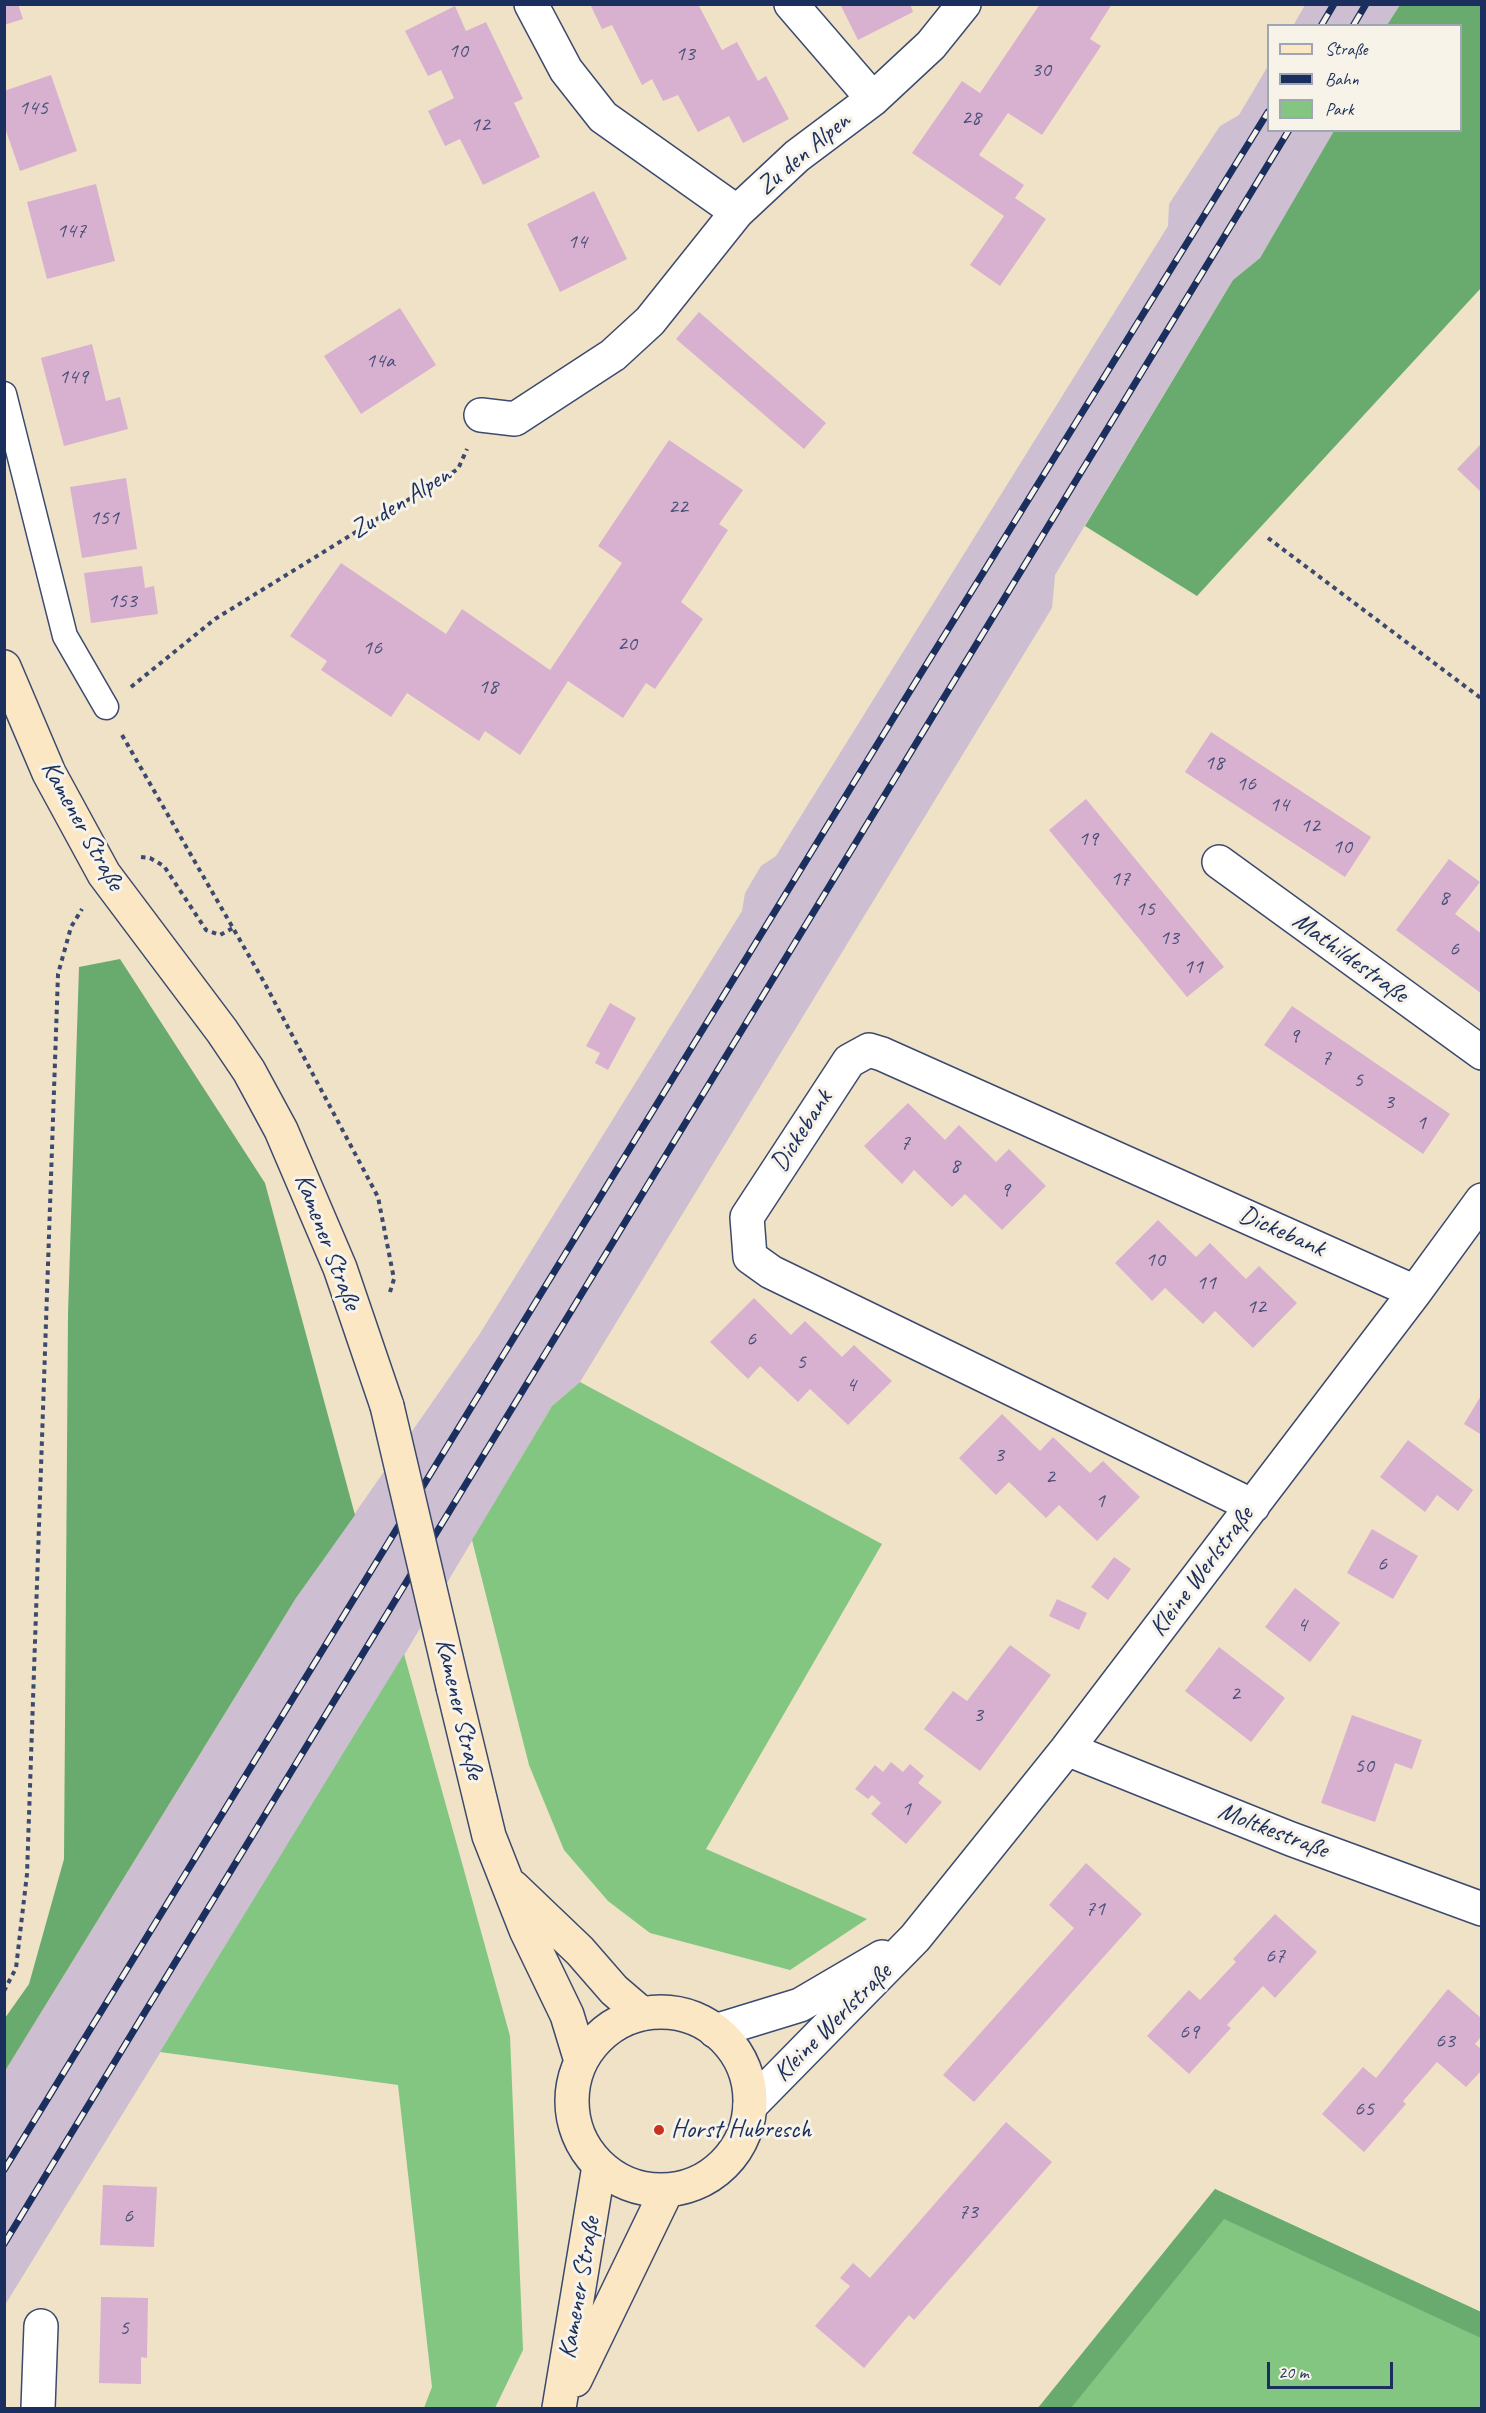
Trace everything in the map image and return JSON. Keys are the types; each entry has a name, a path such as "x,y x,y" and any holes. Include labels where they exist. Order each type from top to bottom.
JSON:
{"main road":[{"name":"Kamener Straße","path":"4,667 49,773 104,874 222,1031 270,1110 316,1209 387,1406 489,1836 505,1880 546,1974 567,2015 581,2061"},
{"name":"Kamener Straße","path":"505,1880 580,1951 614,1990 642,2014"},
{"path":"673,2013 702,2022 715,2031 731,2046 742,2064 749,2085 750,2106 747,2124 731,2157 702,2180 667,2190 631,2186 599,2166 578,2135 571,2098 581,2061 600,2036 627,2019 642,2014 673,2013"},
{"name":"Kamener Straße","path":"560,2409 599,2166"},
{"name":"Kamener Straße","path":"560,2409 667,2190"}],"street":[{"name":"Zu den Alpen","path":"531,4 566,70 603,117 737,212"},
{"name":"Zu den Alpen","path":"791,4 873,99"},
{"name":"Zu den Alpen","path":"481,415 515,419 613,355 650,321 737,212 796,156 873,99 931,45 964,4"},
{"name":"Mathildestraße","path":"1219,862 1482,1053"},
{"name":"Dickebank","path":"1253,1506 771,1272 750,1257 747,1217 849,1061 869,1050 882,1054 1415,1292"},
{"name":"Kleine Werlstraße","path":"750,2106 915,1938 1067,1749 1415,1292 1482,1200"},
{"name":"Moltkestraße","path":"1067,1749 1291,1839 1482,1909"},
{"name":"Kleine Werlstraße","path":"715,2031 800,2005 915,1938"},
{"path":"38,2409 41,2326"}],"lane":[{"path":"4,394 65,636 106,707"}],"path":[{"name":"Zu den Alpen","path":"106,707 215,619 458,469 481,415"},
{"path":"1268,538 1482,699"},
{"path":"106,707 233,928 378,1197 394,1279 370,1355"},
{"path":"4,1991 16,1968 27,1874 58,974 71,927 104,874 136,857 150,858 164,866 206,930 220,935 233,928"}],"shaded area":[{"path":"1305,5 1400,5 1388,24 1294,24"},
{"path":"1267,68 1267,132 1334,132 1260,258 1233,280 1055,575 1052,608 580,1382 552,1406 387,1684 5,2305 5,2071 296,1598 479,1335 742,911 745,893 761,866 776,856 1168,226 1169,204 1220,126 1239,115"}],"green space":[{"path":"1400,5 1481,5 1481,288 1197,596 1085,526 1233,280 1260,258 1333,132 1462,132 1462,24 1388,24"},
{"path":"120,959 265,1183 355,1515 296,1598 5,2071 5,2018 29,1984 64,1859 68,1313 79,967"},
{"path":"580,1382 882,1544 706,1849 867,1919 790,1970 650,1933 608,1901 564,1850 529,1765 472,1540 552,1406"},
{"path":"404,1654 510,2036 523,2350 495,2408 424,2408 432,2387 398,2085 160,2052"},
{"path":"1215,2189 1481,2312 1481,2408 1038,2408"},
{"path":"1215,2189 1481,2312 1481,2338 1224,2219 1071,2408 1038,2408"}],"building":[{"path":"4,4 18,4 23,19 4,25"},
{"path":"590,4 698,4 722,50 737,42 758,81 766,76 789,119 743,143 729,116 698,132 678,95 663,101 652,79 642,85 612,25 602,29"},
{"path":"843,4 910,4 913,12 858,40 841,6"},
{"path":"1040,4 1112,4 1090,39 1101,46 1042,135 1008,113 979,155 1024,185 1015,198 1046,219 1000,286 970,265 1004,216 912,153 962,81 980,93"},
{"path":"455,6 466,31 486,22 523,99 514,103 540,157 483,185 460,139 445,146 428,111 454,98 441,70 428,76 405,31"},
{"path":"51,75 77,151 20,171 4,125 4,91"},
{"path":"96,184 115,261 47,279 27,202"},
{"path":"594,191 627,259 560,292 527,224"},
{"path":"400,308 436,365 361,414 324,356"},
{"path":"699,312 826,423 804,449 676,339"},
{"path":"92,344 106,401 120,397 128,429 64,446 41,358"},
{"path":"669,440 743,490 719,524 728,530 681,602 703,619 655,689 646,683 623,718 568,681 520,755 485,731 479,741 407,693 391,717 321,670 327,661 290,636 341,563 446,634 462,609 550,670 622,563 598,546"},
{"path":"1482,443 1482,493 1457,469"},
{"path":"126,478 137,549 82,558 70,487"},
{"path":"142,566 145,588 154,586 158,614 91,623 84,573"},
{"path":"1211,732 1371,837 1345,877 1185,772"},
{"path":"1086,799 1224,967 1187,997 1049,830"},
{"path":"1449,859 1480,882 1455,914 1482,934 1482,994 1396,930"},
{"path":"610,1003 636,1018 608,1070 595,1063 600,1053 586,1046"},
{"path":"1292,1006 1450,1114 1423,1154 1264,1045"},
{"path":"908,1103 945,1140 959,1125 996,1162 1009,1149 1046,1186 1002,1230 965,1194 952,1207 914,1170 902,1184 864,1146"},
{"path":"1158,1220 1196,1257 1210,1243 1246,1279 1259,1266 1297,1303 1253,1348 1215,1311 1203,1324 1165,1288 1152,1301 1115,1263"},
{"path":"754,1298 791,1335 805,1321 842,1357 854,1345 892,1381 848,1425 810,1389 798,1402 760,1366 748,1379 710,1342"},
{"path":"1482,1394 1482,1435 1464,1424"},
{"path":"1002,1414 1040,1451 1053,1437 1090,1473 1103,1461 1140,1497 1097,1541 1059,1505 1046,1518 1009,1482 996,1495 959,1458"},
{"path":"1408,1440 1473,1490 1458,1511 1437,1495 1425,1512 1380,1477"},
{"path":"1372,1529 1418,1556 1393,1599 1347,1573"},
{"path":"1114,1557 1131,1569 1108,1600 1091,1587"},
{"path":"1295,1588 1340,1623 1310,1662 1265,1627"},
{"path":"1057,1599 1087,1613 1079,1630 1049,1616"},
{"path":"1010,1645 1051,1675 980,1771 924,1729 953,1691 967,1701"},
{"path":"1219,1647 1285,1698 1251,1742 1185,1691"},
{"path":"1352,1715 1422,1740 1412,1769 1395,1763 1375,1822 1321,1803"},
{"path":"891,1762 903,1772 910,1764 924,1776 918,1783 942,1802 906,1844 871,1814 881,1803 872,1795 868,1799 855,1789 875,1765 883,1772"},
{"path":"1086,1863 1142,1914 974,2102 943,2075 1074,1928 1049,1905"},
{"path":"1275,1914 1317,1952 1275,1998 1263,1986 1227,2025 1231,2028 1189,2074 1147,2036 1189,1990 1200,2000 1236,1962 1233,1959"},
{"path":"1448,1989 1482,2019 1482,2036 1475,2044 1482,2050 1482,2070 1466,2087 1437,2062 1403,2101 1406,2104 1364,2152 1322,2114 1363,2067 1376,2078"},
{"path":"1006,2122 1052,2162 914,2320 909,2315 864,2368 815,2326 850,2286 840,2278 853,2263 870,2278"},
{"path":"103,2185 157,2187 154,2247 100,2245"},
{"path":"101,2297 148,2298 147,2358 141,2357 141,2384 99,2383"}],"railway":[{"path":"1322,24 1334,4"},
{"path":"1354,24 1366,4"},
{"path":"4,2170 910,691 1267,114"},
{"path":"4,2244 1288,132"}],"place":[{"name":"Horst Hubresch","path":"659,2130"}]}
